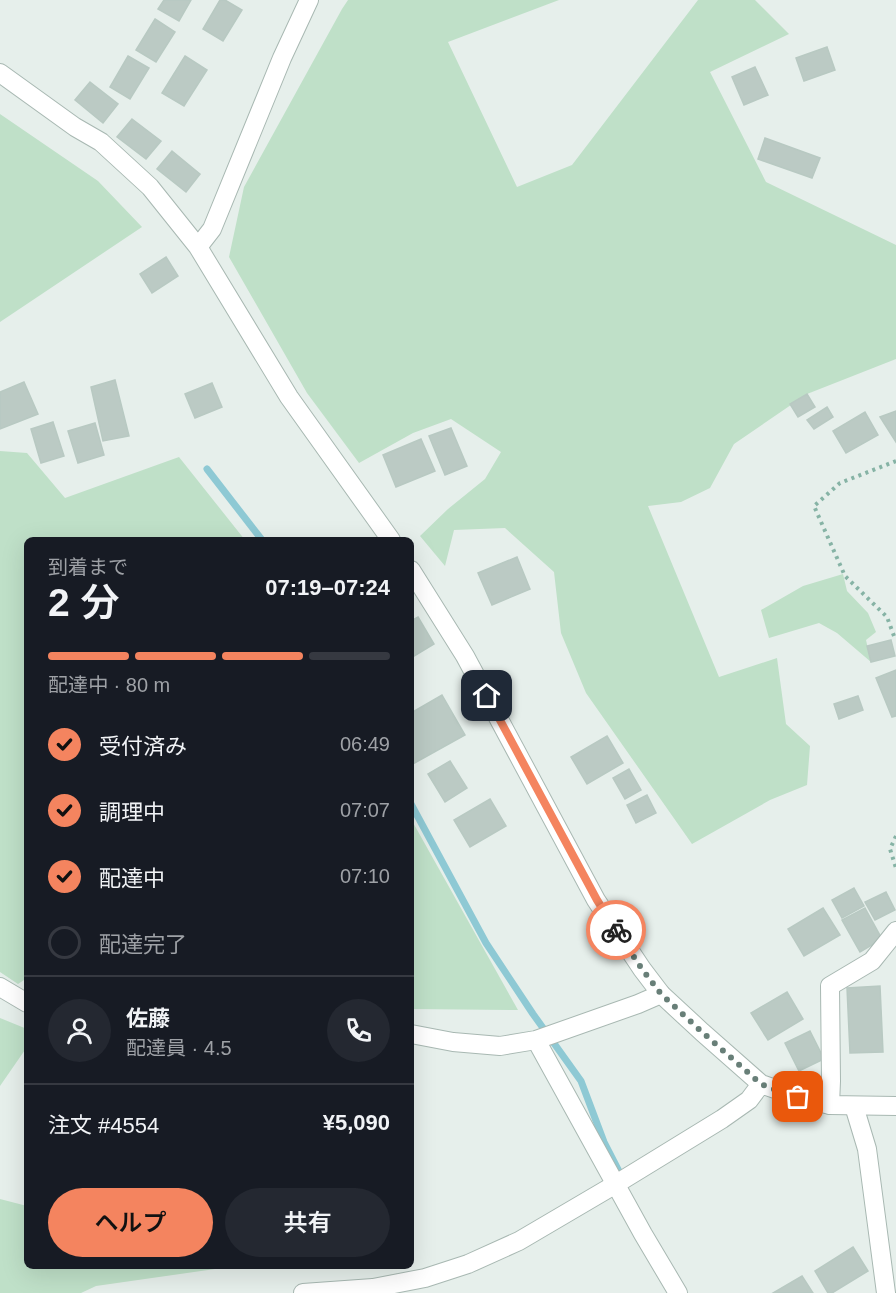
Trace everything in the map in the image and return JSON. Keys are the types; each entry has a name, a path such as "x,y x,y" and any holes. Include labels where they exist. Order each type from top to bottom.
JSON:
{"street":[{"path":"198,247 212,229 282,58 309,0"},
{"path":"0,73 75,127 101,142 150,187 198,247 289,397 389,537"},
{"path":"414,575 465,656 597,900 661,994 761,1084 830,1105 896,1106"},
{"path":"830,1105 830,986 872,961 896,931"},
{"path":"0,987 24,1001"},
{"path":"414,1035 453,1042 500,1046 536,1040 661,994"},
{"path":"536,1040 678,1293"},
{"path":"303,1293 373,1288 425,1278 468,1264 519,1241 731,1112 749,1100 761,1084"},
{"path":"854,1106 867,1149 886,1293"}],"path":[{"path":"894,636 886,617 845,576 814,506 840,483 896,461"},
{"path":"896,836 890,849 896,868"}],"green space":[{"path":"348,0 559,0 448,42 517,187 572,165 698,0 755,0 789,34 710,72 766,182 896,245 896,359 807,394 734,444 710,488 681,502 648,506 719,677 777,658 786,724 810,746 807,785 770,800 692,844 586,693 561,633 554,572 505,528 454,530 445,566 420,536 448,509 485,479 501,452 451,419 413,433 359,463 307,393 229,257 244,187"},
{"path":"0,114 98,181 142,227 0,322"},
{"path":"0,451 27,453 65,498 179,457 243,537 24,537 24,980 18,984 0,972"},
{"path":"843,574 847,591 868,613 876,632 866,640 871,662 837,633 819,623 769,638 761,610 803,586"},
{"path":"414,824 518,1010 414,1009"},
{"path":"0,1018 24,1028 24,1051 0,1086"},
{"path":"0,1199 24,1205 24,1269 215,1269 96,1286 81,1293 0,1293"}],"building":[{"path":"164,0 191,0 179,21 158,9"},
{"path":"220,0 225,0 242,10 223,41 203,29"},
{"path":"155,19 175,32 156,62 136,50"},
{"path":"827,47 835,70 804,81 796,58"},
{"path":"128,56 149,68 130,99 110,87"},
{"path":"185,56 207,70 184,106 162,93"},
{"path":"755,67 768,95 744,105 732,77"},
{"path":"90,82 118,104 103,123 75,100"},
{"path":"132,119 161,141 146,159 117,137"},
{"path":"765,138 820,158 812,178 758,159"},
{"path":"172,151 200,174 186,192 157,169"},
{"path":"166,257 178,276 152,293 140,274"},
{"path":"115,380 129,436 103,441 91,387"},
{"path":"24,382 38,414 0,429 0,392"},
{"path":"212,383 222,407 195,418 185,394"},
{"path":"807,394 815,407 798,417 790,404"},
{"path":"827,407 833,417 814,429 807,420"},
{"path":"896,411 896,442 880,417"},
{"path":"865,412 878,435 846,453 833,431"},
{"path":"53,422 64,456 41,463 31,429"},
{"path":"95,423 104,455 78,463 68,431"},
{"path":"451,428 467,466 445,475 429,436"},
{"path":"421,439 435,471 396,487 383,455"},
{"path":"517,557 530,589 492,605 478,573"},
{"path":"418,617 434,644 414,656 414,619"},
{"path":"891,640 895,656 871,662 867,646"},
{"path":"896,670 896,716 892,717 876,678"},
{"path":"442,695 465,735 414,763 414,711"},
{"path":"858,696 863,710 839,719 834,704"},
{"path":"607,736 623,763 587,784 571,757"},
{"path":"450,761 467,788 445,802 428,774"},
{"path":"629,769 641,790 625,799 613,778"},
{"path":"647,795 656,813 636,823 627,805"},
{"path":"490,799 506,826 470,847 454,820"},
{"path":"854,888 864,906 842,918 832,900"},
{"path":"886,892 895,910 875,920 865,902"},
{"path":"823,908 840,935 804,956 788,929"},
{"path":"865,908 882,939 860,952 842,920"},
{"path":"880,986 883,1052 850,1053 847,988"},
{"path":"787,992 803,1019 768,1040 751,1013"},
{"path":"810,1031 824,1059 799,1071 785,1043"},
{"path":"853,1247 868,1271 832,1293 828,1293 815,1271"},
{"path":"802,1276 813,1293 773,1293"}],"waterway":[{"path":"207,469 260,537"},
{"path":"414,810 486,943 581,1081 604,1142 623,1179"}],"way so far":[{"path":"616,930 661,994 702,1032 761,1084 798,1097"}],"route":[{"path":"487,696 597,900 616,930"}]}
